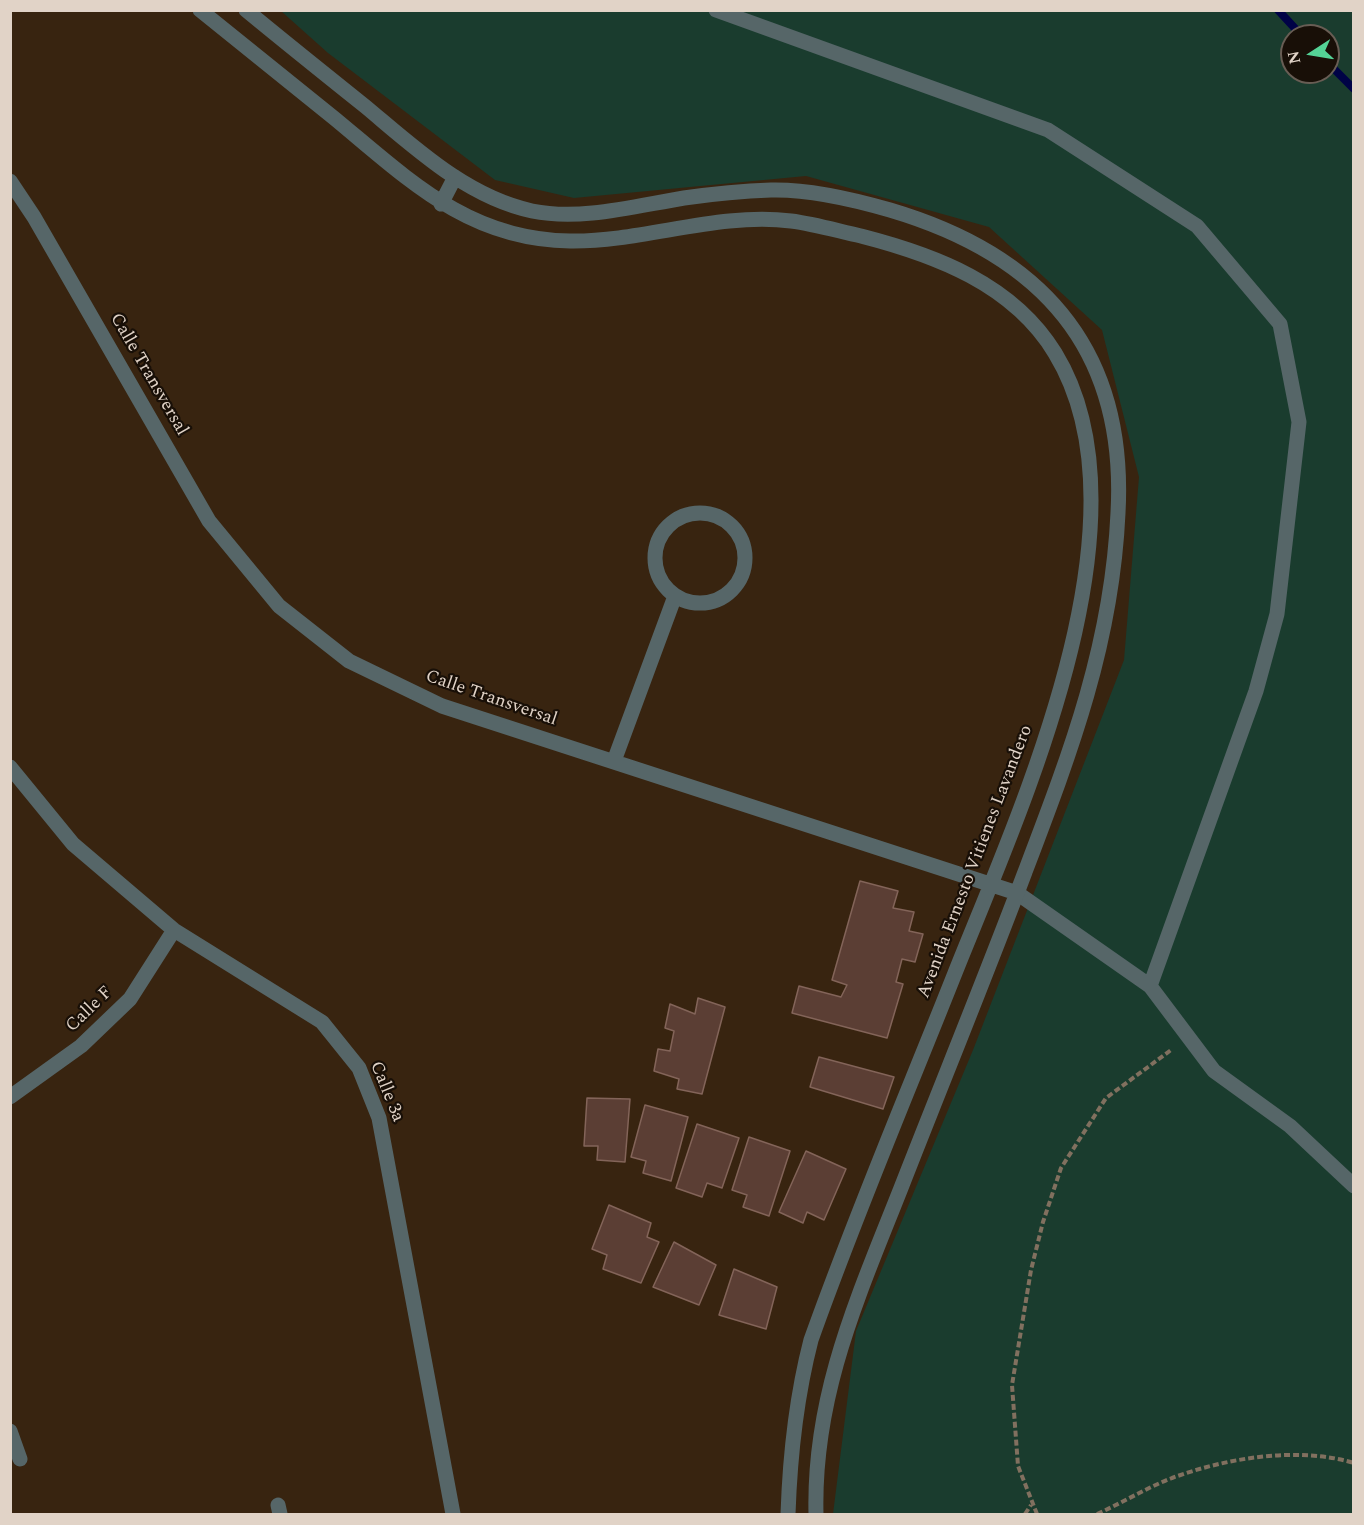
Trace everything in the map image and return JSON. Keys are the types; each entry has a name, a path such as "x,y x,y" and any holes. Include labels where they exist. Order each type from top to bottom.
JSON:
{"street":[{"name":"Avenida Ernesto Vitienes Lavandero","path":"200,10 441,204 490,228 544,240 604,240 717,222 758,219 791,221 894,245 946,263 976,278 1034,324 1056,353 1072,388 1084,429 1092,472 1091,513 1085,574 1060,691 992,887 811,1340 799,1386 792,1440 788,1515"},
{"path":"246,10 454,177 500,201 543,212 571,214 610,211 694,196 776,190 872,205 964,236 1008,263 1049,296 1075,332 1093,364 1109,407 1117,443 1120,487 1116,550 1098,662 1085,707 1017,893 842,1335 827,1395 819,1444 816,1515"},
{"path":"716,10 1048,130 1197,226 1280,324 1299,422 1277,614 1256,690 1150,986"},
{"path":"441,204 454,177"},
{"name":"Calle Transversal","path":"10,181 34,217 209,521 279,606 349,661 442,706 992,887 1017,893"},
{"path":"694,513 709,513 724,519 736,529 743,541 744,570 738,583 717,601 688,602 675,596 664,586 656,572 655,556 658,540 666,527 679,518 694,513"},
{"path":"614,761 675,596"},
{"name":"Calle 3a","path":"10,767 73,844 174,930 322,1022 358,1068 380,1118 453,1515"},
{"path":"1017,893 1150,986 1214,1071 1290,1126 1353,1186"},
{"name":"Calle F","path":"10,1097 81,1046 130,999 174,930"},
{"path":"843,1258 868,1269"},
{"path":"10,1431 20,1459"}],"path":[{"path":"1037,1515 1018,1466 1012,1385 1031,1270 1060,1168 1106,1098 1189,1037"},
{"path":"1097,1515 1172,1478 1233,1462 1285,1454 1335,1457 1353,1463"},
{"path":"1025,1515 1031,1504"}],"green space":[{"path":"281,11 1353,11 1353,1514 833,1514 856,1331 973,1050 1124,660 1139,477 1102,330 989,227 806,176 574,198 495,180 328,53"}],"building":[{"path":"860,881 898,891 893,908 914,912 909,931 923,934 915,962 902,959 896,982 903,984 887,1038 792,1013 799,986 841,997 847,985 832,980"},
{"path":"698,998 725,1007 702,1094 677,1089 679,1079 654,1071 658,1049 670,1051 674,1031 665,1028 670,1004 695,1014"},
{"path":"819,1057 894,1077 883,1109 810,1087"},
{"path":"587,1098 630,1099 625,1162 597,1160 598,1146 584,1146"},
{"path":"645,1105 688,1117 671,1181 643,1173 646,1161 631,1157"},
{"path":"697,1124 739,1138 722,1188 707,1183 702,1197 676,1188"},
{"path":"749,1137 790,1151 769,1216 743,1207 747,1195 732,1190"},
{"path":"806,1151 846,1169 824,1220 807,1212 803,1223 779,1212"},
{"path":"609,1205 651,1223 647,1237 659,1242 641,1283 603,1269 607,1255 592,1249"},
{"path":"674,1242 716,1265 699,1305 653,1287"},
{"path":"734,1269 777,1287 766,1329 719,1315"}],"waterway":[{"path":"1278,10 1291,24"},
{"path":"1340,75 1354,89"}]}
